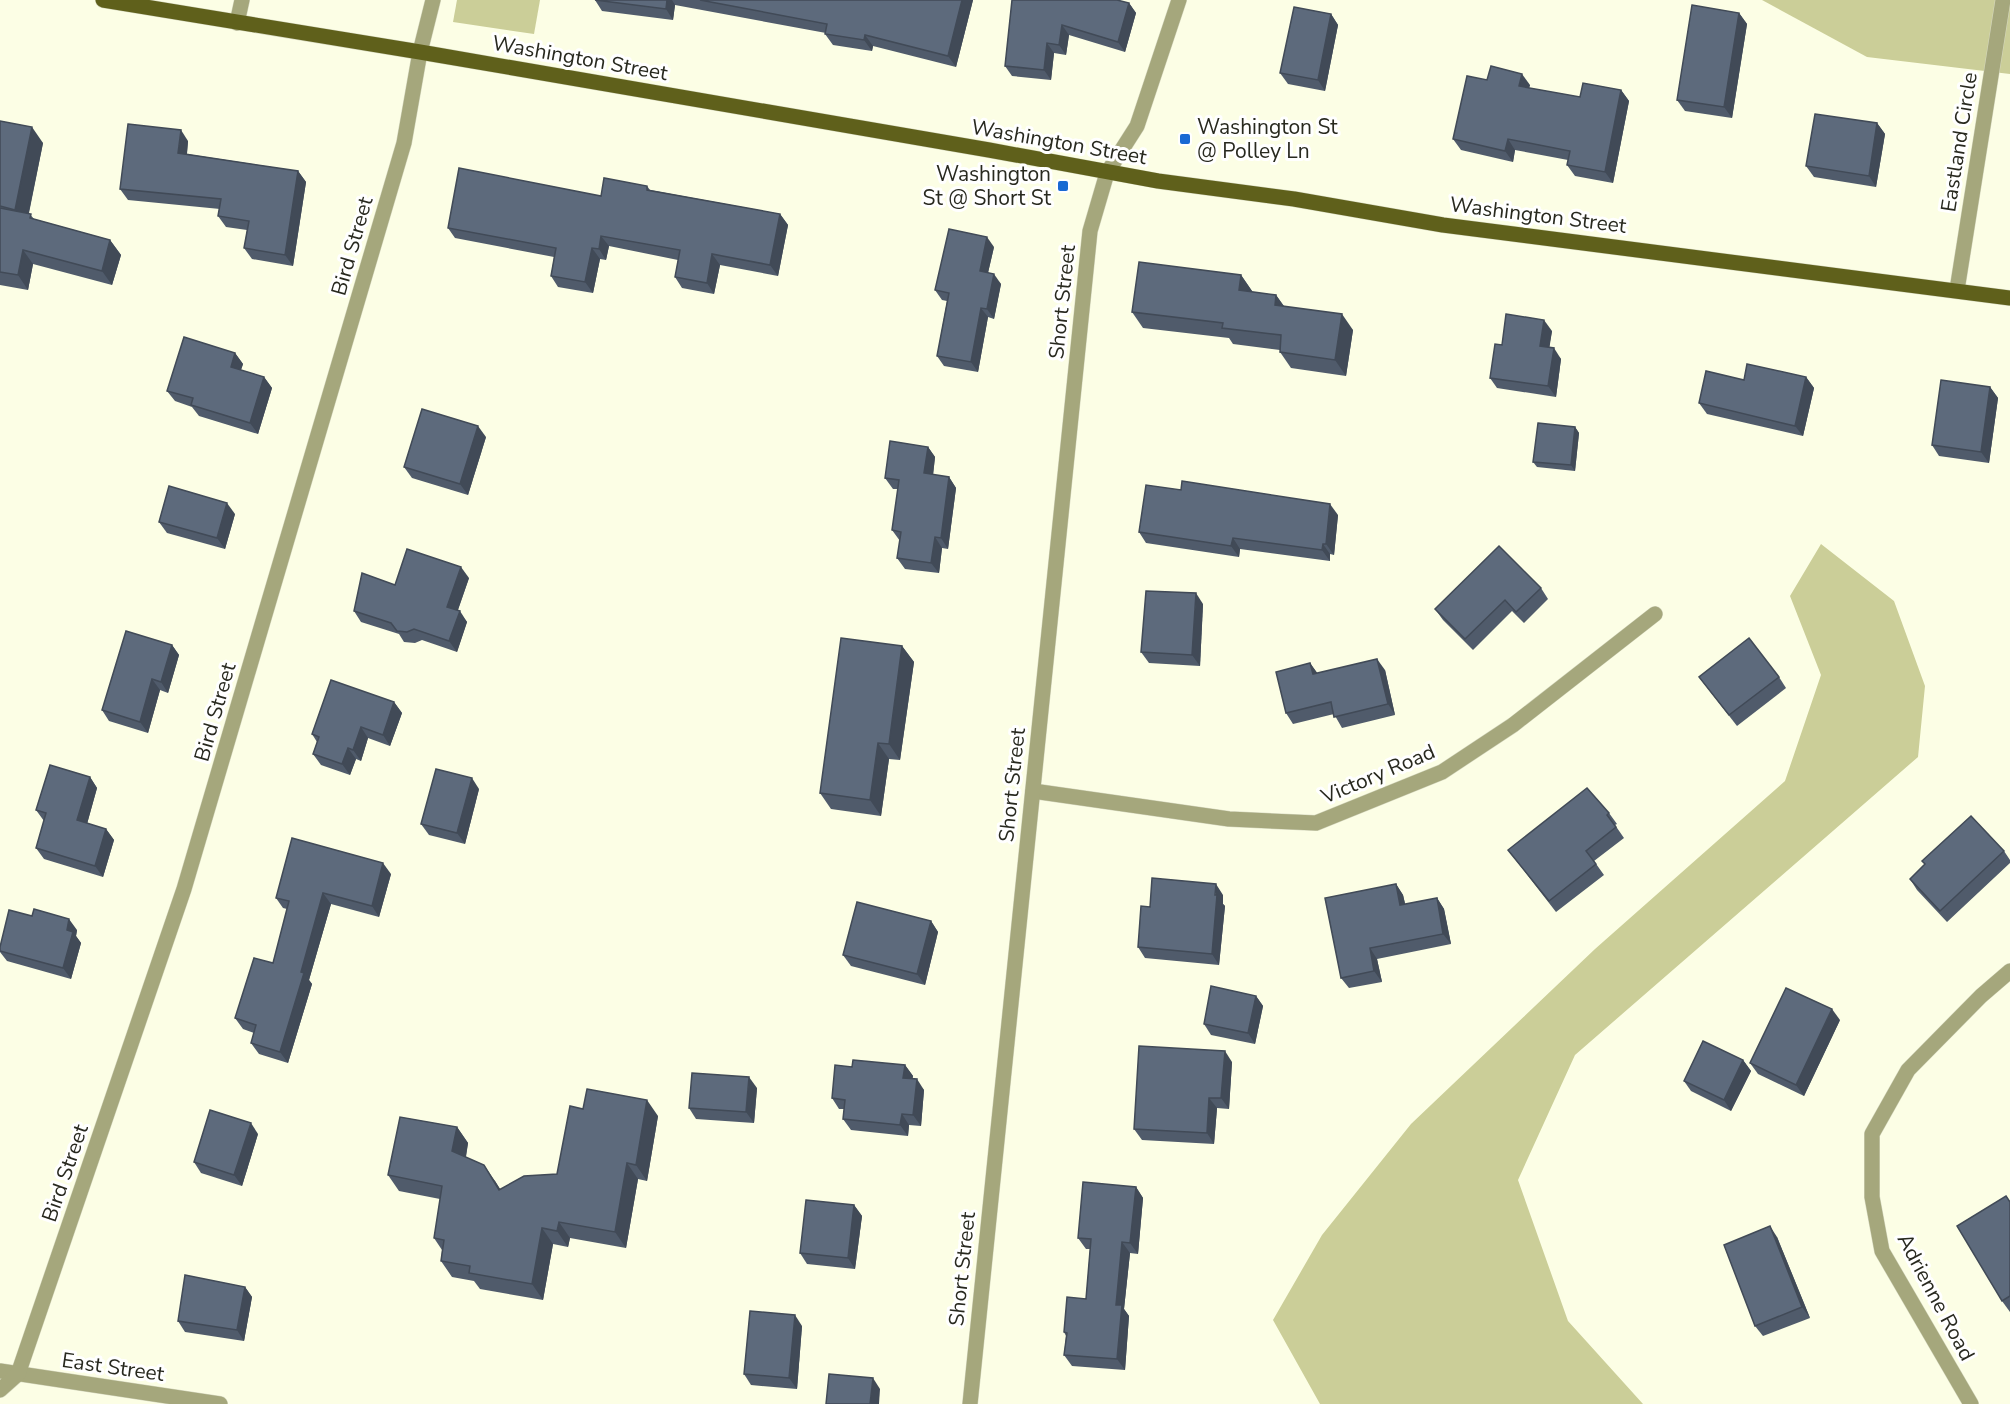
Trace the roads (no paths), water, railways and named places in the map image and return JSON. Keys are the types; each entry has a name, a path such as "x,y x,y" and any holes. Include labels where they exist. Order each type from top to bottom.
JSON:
{"main road":[{"name":"Washington Street","path":"104,0 989,150 1107,173 1294,199 1443,225 2010,297"}],"street":[{"path":"237,22 242,0"},
{"name":"Bird Street","path":"18,1374 184,889 404,143 420,52 433,0"},
{"name":"Short Street","path":"970,1404 1090,231 1107,173 1137,126 1179,0"},
{"name":"Eastland Circle","path":"1957,290 2003,0"},
{"name":"Victory Road","path":"1033,791 1230,819 1316,823 1442,772 1513,724 1655,614"},
{"name":"Adrienne Road","path":"1971,1404 1882,1251 1872,1197 1872,1134 1908,1070 1981,996 2010,971"},
{"name":"East Street","path":"0,1371 220,1404"},
{"path":"0,1390 18,1374"}],"place":[{"name":"Washington St @ Polley Ln","path":"1185,139"},
{"name":"Washington St @ Short St","path":"1063,186"}]}
